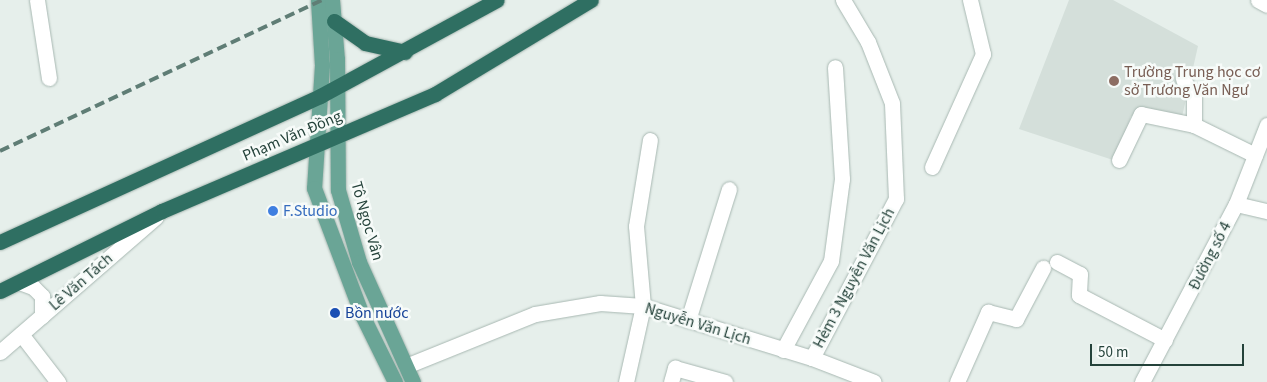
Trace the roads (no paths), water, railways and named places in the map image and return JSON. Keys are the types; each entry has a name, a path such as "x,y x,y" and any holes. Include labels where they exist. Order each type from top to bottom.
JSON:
{"highway":[{"name":"Phạm Văn Đồng","path":"0,242 268,118 320,96 405,52 497,0"},
{"name":"Phạm Văn Đồng","path":"0,291 162,211 435,94 591,0"},
{"path":"334,21 365,43 405,52"}],"main road":[{"path":"318,0 322,65 315,147 314,188 362,315 395,382"},
{"name":"Tô Ngọc Vân","path":"332,0 338,85 338,190 359,262 413,382"}],"street":[{"path":"37,0 49,78"},
{"name":"Hẻm 3 Nguyễn Văn Lịch","path":"812,358 896,199 892,103 868,42 843,0"},
{"path":"932,166 983,54 970,0"},
{"path":"1258,0 1267,5"},
{"path":"783,350 830,261 842,179 835,67"},
{"path":"1183,79 1194,98 1194,126"},
{"path":"1119,160 1141,114 1194,126 1255,155"},
{"name":"Đường số 4","path":"1142,382 1236,204 1266,131"},
{"path":"626,382 643,306 636,226 650,140"},
{"path":"688,320 729,189"},
{"path":"1236,204 1267,211"},
{"name":"Lê Văn Tách","path":"0,352 162,211"},
{"path":"957,382 988,312 1016,319 1050,265 1080,274 1079,296 1165,340"},
{"path":"19,282 32,287 42,296 42,316"},
{"name":"Nguyễn Văn Lịch","path":"406,366 535,314 600,303 643,306 812,358 874,382"},
{"path":"21,334 58,382"},
{"path":"671,382 675,368 725,382"}],"railway":[{"path":"0,151 323,0"}],"place":[{"name":"Trường Trung học cơ sở Trương Văn Ngư","path":"1114,81"},
{"name":"F.Studio","path":"273,211"},
{"name":"Bồn nước","path":"335,313"}]}
